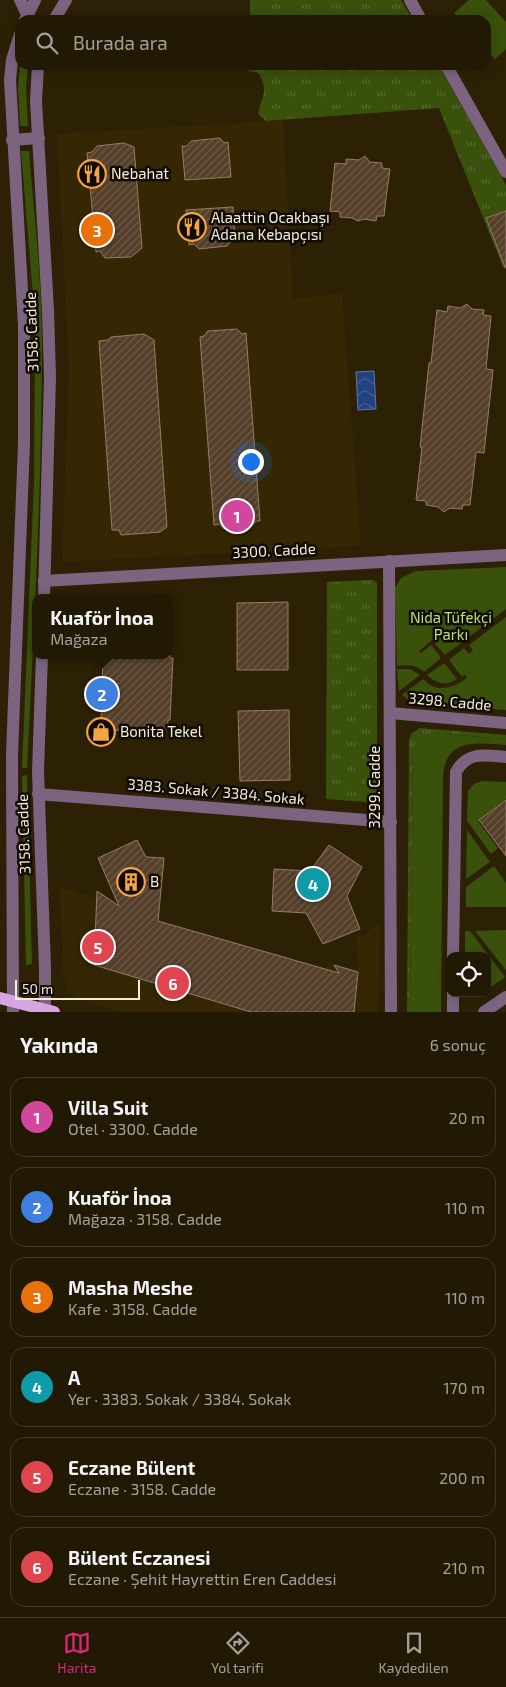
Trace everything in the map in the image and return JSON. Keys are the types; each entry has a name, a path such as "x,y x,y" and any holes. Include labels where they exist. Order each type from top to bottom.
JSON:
{"main road":[{"path":"0,998 14,1007 48,1011"}],"street":[{"path":"20,0 25,15"},
{"path":"27,15 35,0"},
{"path":"57,15 66,0"},
{"path":"410,0 418,15"},
{"name":"3158. Cadde","path":"14,1007 12,755 24,433 24,325 10,80 15,50"},
{"name":"3158. Cadde","path":"38,70 36,101 50,378 44,594"},
{"path":"449,70 506,172"},
{"path":"12,140 39,138"},
{"name":"3300. Cadde","path":"44,581 506,555"},
{"name":"3299. Cadde","path":"389,561 391,1012"},
{"name":"3158. Cadde","path":"42,659 38,794 48,1011"},
{"name":"3298. Cadde","path":"390,713 506,723"},
{"path":"453,952 456,772 467,759 477,755 506,757"},
{"name":"3383. Sokak / 3384. Sokak","path":"38,794 391,822"},
{"path":"453,997 453,1012"},
{"path":"485,1012 506,998"}],"shaded area":[{"path":"283,120 293,299 342,293 361,546 62,562 69,368 57,134"},
{"path":"60,887 96,898 97,891 130,913 326,970 328,963 358,971 357,936 364,936 376,924 380,924 378,1012 120,1012 78,999 68,992 65,984"}],"green space":[{"path":"250,0 401,0 410,15 250,15"},
{"path":"469,0 486,0 506,22 506,49 495,59 491,55 491,15 456,15 454,13"},
{"path":"20,70 28,70 26,87 28,126 20,126 18,89"},
{"path":"442,70 506,185 506,211 486,218 497,247 506,244 506,269 503,267 439,108 266,121 258,114 264,94 262,79 258,73 248,71"},
{"path":"21,151 29,151 42,320 42,397 36,594 32,594 32,659 27,768 22,768 34,482 35,342"},
{"path":"506,567 506,609 445,655 432,640 419,651 421,653 431,645 440,656 440,659 424,672 415,666 397,666 395,588 401,578 416,571"},
{"name":"Nida Tüfekçi Parkı","path":"373,580 377,583 377,793 372,800 367,802 326,799 327,582"},
{"path":"506,617 506,710 413,703 402,695 423,679 434,687 445,688 451,687 467,678 465,674 462,677 449,660 464,648 469,654 473,650 469,645"},
{"path":"443,664 457,679 449,683 441,683 427,675"},
{"path":"397,669 410,669 420,675 399,691"},
{"path":"420,728 506,735 506,739 433,733 413,747 410,1012 407,1012 409,740 412,733"},
{"path":"433,733 506,739 506,745 465,745 450,754 445,763 443,776 441,1012 410,1012 413,746"},
{"path":"27,775 32,964 26,965 22,776"},
{"path":"482,781 506,782 506,799 478,821 498,848 491,854 467,821 468,791 474,784"},
{"path":"467,830 490,862 466,879"},
{"path":"494,866 506,883 506,907 466,907 466,887"},
{"path":"506,930 506,970 475,931"},
{"path":"465,931 470,931 486,952 465,952"},
{"path":"491,959 505,977 491,987"}],"water":[{"path":"374,371 376,409 358,410 356,372"}],"building":[{"path":"220,138 224,143 228,142 231,177 185,180 182,146 187,146 191,141"},
{"path":"124,143 134,147 142,248 131,257 105,258 100,251 96,252 87,153 92,152 97,146"},
{"path":"365,156 370,162 382,163 382,168 390,169 384,216 377,216 376,221 364,219 358,221 352,218 340,217 340,212 330,211 335,163 346,164 346,159 359,160"},
{"path":"233,207 235,241 231,241 227,246 199,249 194,244 189,245 186,210"},
{"path":"506,211 506,267 505,267 486,218"},
{"path":"467,304 472,309 484,310 483,315 491,316 486,369 493,370 484,453 476,452 470,505 463,505 462,509 450,508 444,512 438,507 426,505 426,501 416,500 429,363 431,363 437,310 447,312 448,306 460,308"},
{"path":"237,329 242,334 246,333 260,521 256,521 252,526 224,529 219,524 214,525 200,337 204,336 208,331"},
{"path":"144,334 154,340 167,527 160,532 121,535 119,530 112,530 99,341 108,340 111,337"},
{"path":"288,602 288,670 237,670 237,603"},
{"path":"173,658 170,720 168,720 167,729 154,729 153,731 111,730 111,727 103,727 104,719 101,719 103,659"},
{"path":"289,710 290,780 240,781 238,711"},
{"path":"506,800 506,856 479,820"},
{"path":"137,840 146,857 164,858 158,921 339,973 334,965 358,972 354,1012 251,1012 94,965 97,891 119,906 98,858"},
{"path":"329,845 362,867 347,896 360,929 323,944 306,913 272,911 274,869 310,871"}],"place":[{"name":"Nebahat","path":"92,174"},
{"name":"Alaattin Ocakbaşı Adana Kebapçısı","path":"192,227"},
{"name":"Masha Meshe","path":"97,230"},
{"name":"Villa Suit","path":"237,516"},
{"name":"Kuaför İnoa","path":"102,694"},
{"name":"Bonita Tekel","path":"101,732"},
{"name":"B","path":"131,882"},
{"name":"A","path":"313,884"},
{"name":"Eczane Bülent","path":"98,947"},
{"name":"Bülent Eczanesi","path":"173,983"}]}
